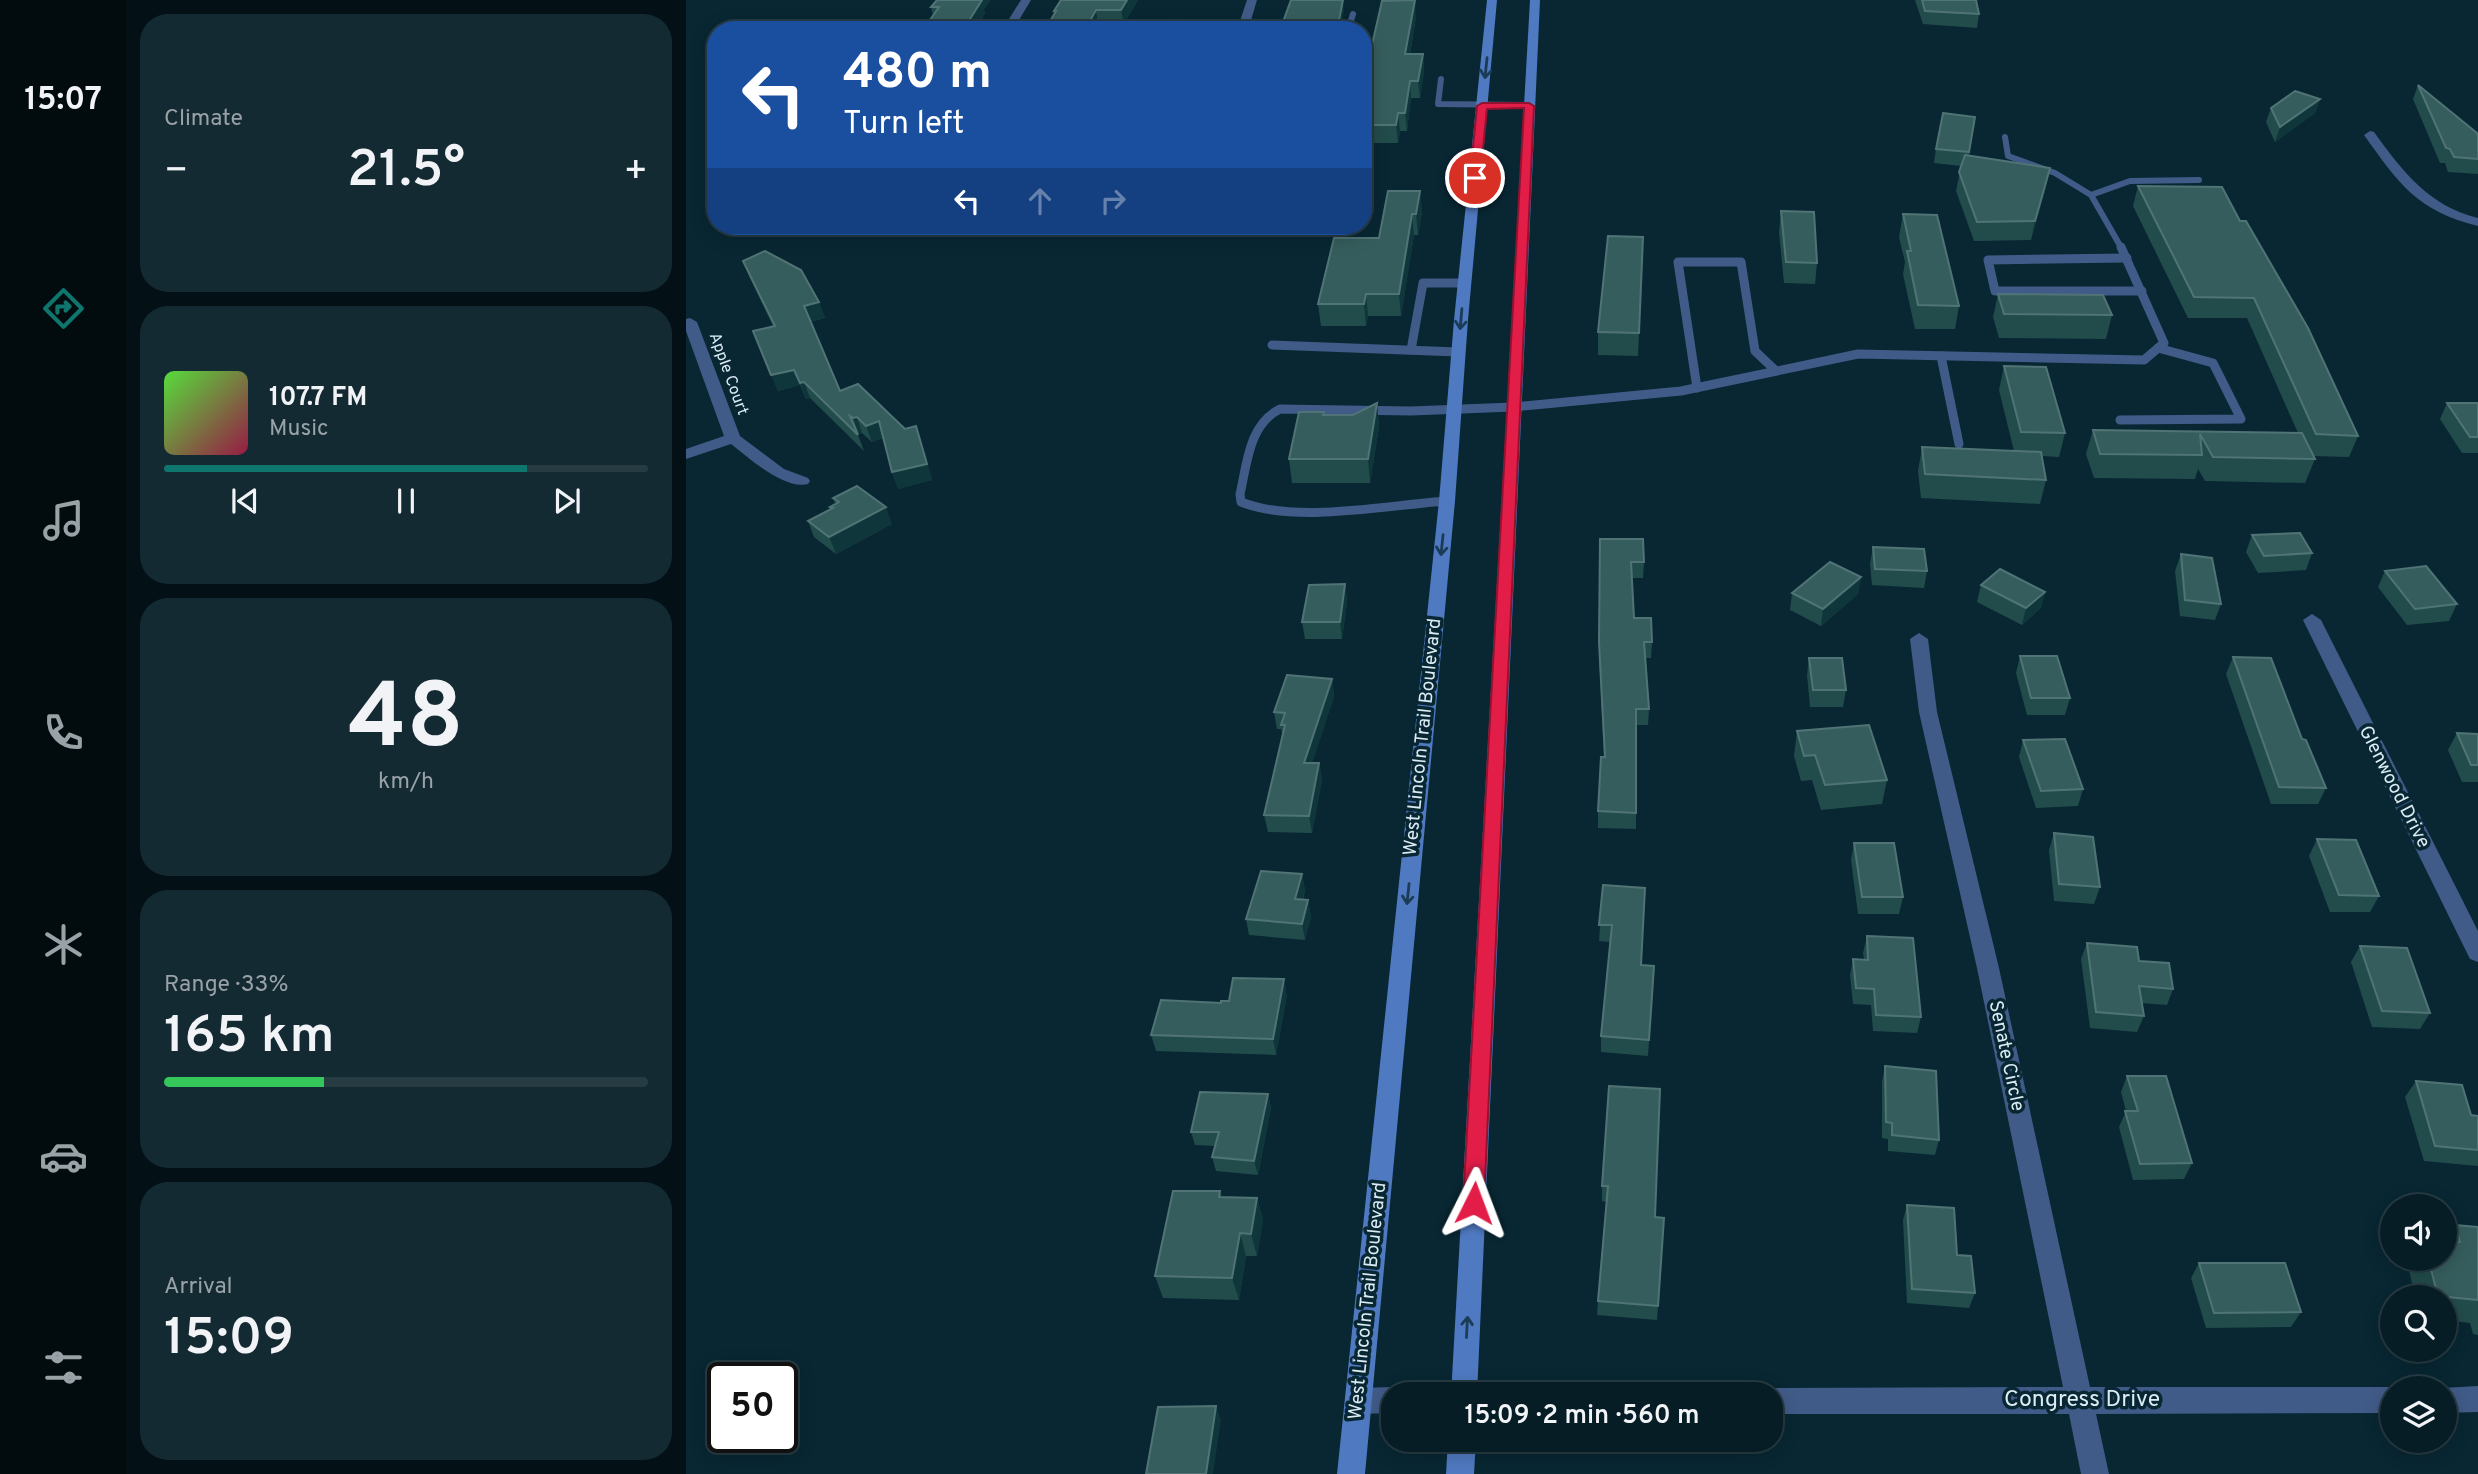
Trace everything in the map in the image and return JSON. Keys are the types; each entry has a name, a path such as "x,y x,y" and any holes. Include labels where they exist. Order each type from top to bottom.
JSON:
{"main road":[{"name":"West Lincoln Trail Boulevard","path":"1351,1474 1447,501 1458,352 1492,0"},
{"path":"1465,1382 1535,0"},
{"path":"1460,1474 1461,1452"}],"street":[{"path":"1013,21 1026,0"},
{"path":"1245,21 1252,0"},
{"path":"2370,135 2411,190 2422,199 2452,215 2478,222"},
{"name":"Apple Court","path":"690,322 733,438"},
{"path":"686,454 733,438 778,472 802,481"},
{"name":"Glenwood Drive","path":"2312,620 2478,953"},
{"name":"Senate Circle","path":"1919,639 1928,712 1988,968 2095,1474"},
{"path":"2457,1399 2478,1399"},
{"path":"1358,1401 1381,1400"},
{"name":"Congress Drive","path":"1783,1401 2380,1400"}],"lane":[{"path":"1351,21 1353,14"},
{"path":"1441,79 1438,104 1449,107 1529,106"},
{"path":"1447,501 1395,503 1358,510 1278,511 1247,506 1241,502 1240,494 1258,426 1270,412 1280,409 1513,407 1697,388 1858,354 2144,360 2164,343 2127,258 2091,195 2055,173 2008,156 2004,146 2005,137"},
{"path":"2091,195 2130,181 2199,180"},
{"path":"2127,258 1988,260 1995,291 2142,291"},
{"path":"1697,388 1678,262 1741,262 1755,351 1776,371"},
{"path":"1412,350 1423,283 1465,283"},
{"path":"1272,345 1458,352"},
{"path":"2120,420 2241,419 2213,363 2158,348"},
{"path":"1941,356 1959,444"}],"building":[{"path":"937,0 982,0 969,21 929,21 939,7 931,7"},
{"path":"1061,0 1127,0 1121,10 1096,10 1090,21 1050,21"},
{"path":"1291,0 1343,0 1339,21 1283,21"},
{"path":"1415,0 1405,54 1423,54 1418,81 1410,81 1405,113 1398,113 1396,125 1372,125 1372,45 1382,1"},
{"path":"1922,0 1976,0 1979,14 1925,11"},
{"path":"2418,85 2477,133 2478,159 2454,157 2450,149 2446,148"},
{"path":"2295,91 2320,99 2280,127 2271,108"},
{"path":"1943,113 1975,117 1969,152 1936,149"},
{"path":"1965,155 2050,168 2035,221 1977,222 1959,172"},
{"path":"2138,186 2222,187 2240,221 2246,221 2308,328 2358,436 2316,434 2254,298 2194,297"},
{"path":"1388,191 1420,191 1416,214 1412,214 1399,294 1366,294 1364,304 1318,304 1334,238 1379,238"},
{"path":"1781,211 1814,212 1817,263 1786,262"},
{"path":"1903,214 1937,215 1959,306 1918,305"},
{"path":"1608,236 1643,237 1639,333 1598,332"},
{"path":"765,251 801,270 819,302 804,306 840,391 858,384 905,429 916,426 927,464 892,472 879,421 866,426 857,417 850,416 858,435 804,382 800,383 794,370 771,375 753,331 775,326 743,261"},
{"path":"1998,294 2103,295 2112,315 2004,314"},
{"path":"2004,366 2046,367 2065,433 2021,432"},
{"path":"1377,403 1368,459 1289,459 1299,412 1353,415"},
{"path":"2447,403 2478,403 2478,437 2470,437"},
{"path":"2093,430 2302,433 2315,459 2213,457 2200,434 2202,455 2100,454"},
{"path":"1922,447 2041,452 2046,480 1925,474"},
{"path":"857,486 886,507 829,537 808,521 833,508 830,507 839,502 833,498"},
{"path":"2300,533 2312,553 2264,556 2252,535"},
{"path":"1600,539 1643,539 1644,562 1631,562 1634,618 1651,618 1652,642 1644,642 1649,709 1636,709 1636,813 1598,811 1601,757 1605,757 1599,642"},
{"path":"1873,547 1924,549 1927,571 1875,569"},
{"path":"2181,554 2212,558 2221,604 2185,600"},
{"path":"1830,562 1861,577 1823,609 1792,593"},
{"path":"2426,566 2457,604 2415,609 2385,571"},
{"path":"2000,569 2045,592 2026,608 1981,585"},
{"path":"1345,584 1340,622 1302,622 1309,585"},
{"path":"2020,656 2057,656 2070,698 2031,698"},
{"path":"2233,657 2271,658 2302,739 2306,740 2326,788 2279,787"},
{"path":"1809,658 1842,658 1846,690 1813,690"},
{"path":"1287,675 1332,679 1304,763 1319,763 1309,816 1264,815 1285,725 1281,725 1285,713 1274,712"},
{"path":"1869,725 1887,780 1825,785 1815,755 1804,756 1797,731"},
{"path":"2457,733 2478,734 2478,765 2471,765"},
{"path":"2065,739 2083,789 2041,791 2023,740"},
{"path":"2054,833 2093,837 2100,887 2059,884"},
{"path":"2317,839 2356,840 2379,896 2339,895"},
{"path":"1854,843 1894,843 1903,897 1862,897"},
{"path":"1261,871 1302,874 1295,899 1308,900 1302,924 1246,919"},
{"path":"1603,885 1645,888 1641,965 1654,966 1649,1040 1601,1036 1612,925 1599,925"},
{"path":"1867,936 1913,938 1921,1017 1876,1015 1874,989 1856,988 1853,959 1868,960"},
{"path":"2087,943 2137,947 2139,961 2169,963 2173,989 2139,986 2144,1016 2096,1012"},
{"path":"2360,946 2407,948 2430,1013 2382,1011"},
{"path":"1233,978 1284,979 1273,1039 1151,1035 1161,1000 1221,1003 1229,1001"},
{"path":"1885,1066 1936,1071 1939,1140 1892,1135 1892,1123 1886,1122"},
{"path":"2127,1076 2166,1076 2192,1163 2140,1164 2125,1111 2138,1111"},
{"path":"2416,1081 2462,1085 2471,1115 2478,1116 2478,1150 2435,1146"},
{"path":"1609,1086 1660,1089 1655,1217 1664,1218 1658,1306 1598,1301 1608,1186 1602,1186"},
{"path":"1200,1092 1268,1094 1254,1161 1212,1157 1219,1132 1191,1132"},
{"path":"1173,1191 1220,1191 1219,1197 1257,1198 1251,1234 1240,1233 1232,1278 1155,1276"},
{"path":"1907,1205 1954,1208 1957,1255 1971,1256 1975,1293 1912,1289"},
{"path":"2457,1225 2478,1227 2478,1300 2457,1298 2457,1285 2435,1285 2431,1271 2457,1271 2457,1242 2460,1242"},
{"path":"2199,1263 2285,1263 2301,1312 2214,1313"},
{"path":"1216,1406 1206,1474 1146,1474 1158,1407"}],"route":[{"path":"1474,1203 1529,106 1482,106 1475,178"}]}
